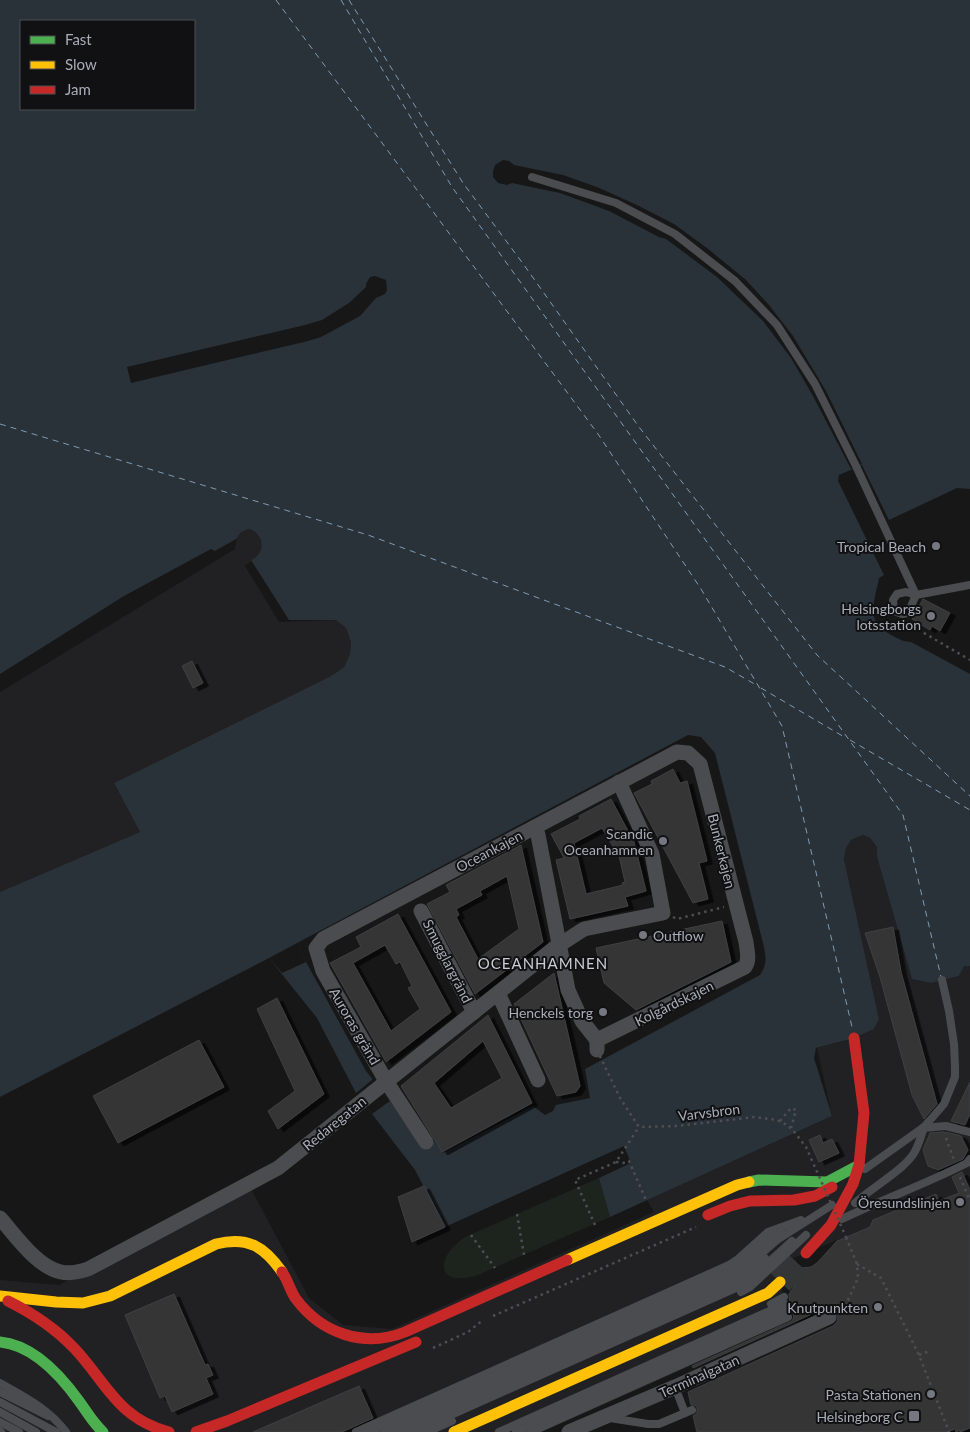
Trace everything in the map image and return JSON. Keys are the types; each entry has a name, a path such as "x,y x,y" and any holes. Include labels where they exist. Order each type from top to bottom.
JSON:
{"highway":[{"path":"817,1249 817,1227 856,1175 864,1113 854,1038"},
{"path":"0,1297 82,1303 110,1296 216,1244 227,1240 236,1240 253,1243 268,1253 283,1273 296,1298 331,1330 358,1339 384,1339 426,1323 737,1185 759,1180 827,1182 856,1175"},
{"path":"698,1221 730,1206 750,1201 794,1200 815,1196 856,1175"},
{"path":"454,1432 768,1293 784,1300"},
{"path":"0,1297 23,1309 60,1334 86,1361 105,1388 124,1410 146,1425 169,1432"},
{"path":"196,1432 227,1422 428,1336"},
{"path":"0,1342 5,1342 30,1352 59,1374 96,1426 103,1432"}],"street":[{"name":"Oceankajen","path":"323,971 316,948 323,940 622,787 677,752 688,753"},
{"name":"Bunkerkajen","path":"688,753 700,764 747,952"},
{"path":"622,787 652,854 663,914"},
{"path":"536,831 568,990 582,1021 597,1045"},
{"name":"Smugglargränd","path":"421,911 474,1012"},
{"name":"Redaregatan","path":"0,1218 40,1262 62,1273 82,1271 278,1168 560,944 584,929 663,914"},
{"name":"Kolgårdskajen","path":"597,1045 745,967 748,959 747,952"},
{"name":"Auroras gränd","path":"323,971 383,1084 426,1142"},
{"path":"498,993 538,1080"},
{"name":"Terminalgatan","path":"575,1431 603,1417 677,1392 829,1317"}],"lane":[{"path":"532,176 616,203 675,234 735,281 776,325 815,384 856,466 916,595 911,609 908,612 898,614 892,607 896,594 906,592 916,595 970,585"},
{"path":"440,1432 755,1290 817,1227 856,1175 924,1127 944,1104 955,1077 954,1044 942,980"},
{"path":"924,1127 946,1126 970,1132"},
{"path":"413,1432 747,1282 785,1247 817,1227 905,1164 914,1153 924,1127"},
{"path":"427,1432 741,1292 817,1227 937,1178 967,1163 970,1159"},
{"path":"698,1221 749,1196 797,1194 827,1182"},
{"path":"387,1346 734,1192 755,1187 815,1188"},
{"path":"386,1432 734,1277 777,1240 834,1204"},
{"path":"356,1432 729,1265 738,1260 768,1232 812,1217"},
{"path":"370,1432 732,1271 772,1236 812,1217"},
{"path":"399,1432 736,1282 743,1278 812,1217"},
{"path":"817,1227 817,1249"},
{"path":"468,1432 771,1297 784,1300"},
{"path":"296,1298 304,1320"},
{"path":"496,1430 784,1300"},
{"path":"516,1432 784,1300"},
{"path":"531,1432 784,1300"},
{"path":"0,1384 35,1402 57,1420 66,1432"},
{"path":"0,1392 31,1409 57,1420"},
{"path":"603,1417 659,1424 689,1412 677,1392"},
{"path":"0,1402 56,1432"},
{"path":"0,1412 36,1432"},
{"path":"0,1422 19,1432"}],"path":[{"path":"902,614 908,625 970,660"},
{"path":"663,914 678,919 736,904"},
{"path":"595,1225 575,1180 616,1162 639,1127 620,1098 597,1045"},
{"path":"780,1122 791,1108 796,1110 791,1128"},
{"name":"Varvsbron","path":"639,1127 676,1126 754,1117 780,1122 791,1128 806,1147 857,1264 881,1278 919,1355"},
{"path":"616,1162 623,1163 629,1161 646,1200"},
{"path":"822,1199 829,1194"},
{"path":"517,1214 524,1255"},
{"path":"427,1351 468,1332 482,1321 698,1221"},
{"path":"471,1235 495,1268"},
{"path":"930,1351 919,1355 949,1432"}],"shaded area":[{"path":"0,0 970,0 970,489 957,488 889,520 862,465 839,475 838,481 884,575 879,578 873,612 878,624 893,636 911,642 970,674 970,966 964,966 959,976 931,983 912,979 877,857 877,847 870,838 863,835 851,840 846,848 844,859 879,1019 874,1029 854,1038 816,1048 814,1058 832,1116 610,1217 599,1178 631,1163 624,1146 445,1227 415,1170 356,1093 317,1018 269,958 0,1097 0,892 140,832 114,783 331,676 344,667 350,654 351,642 346,628 336,620 289,620 251,560 259,553 262,544 258,535 249,529 241,532 236,539 215,551 211,549 124,596 0,674","holes":["688,735 701,737 715,753 764,947 765,961 760,975 585,1069 590,1098 556,1105 553,1111 545,1115 533,1106 443,1153 434,1141 422,1147 390,1101 366,1071 306,962 299,942"]},
{"path":"249,529 258,534 263,545 262,550 256,557 245,566 279,622 336,620 346,628 351,642 350,654 344,667 331,676 114,783 140,832 0,892 0,692 235,549 237,535"},
{"path":"863,835 870,838 877,847 877,857 912,979 931,983 959,976 964,965 970,966 970,1188 939,1201 936,1194 875,1219 871,1226 777,1265 789,1322 542,1432 0,1432 0,1280 59,1285 250,1187 309,1298 343,1325 392,1329 654,1212 647,1200 832,1116 817,1048 854,1038 874,1029 879,1019 844,859 846,848 851,840"},
{"path":"599,1178 610,1217 478,1275 454,1278 447,1274 444,1269 444,1262 455,1245 465,1237"}],"pier":[{"path":"503,160 509,161 514,165 563,175 597,187 637,205 674,224 746,280 769,305 793,336 826,391 862,464 851,469 791,358 763,321 717,277 666,239 609,211 560,193 512,183 507,185 498,183 493,177 493,171 495,165"},
{"path":"375,276 386,280 387,290 385,294 376,298 360,316 321,337 131,383 127,367 322,320 349,303 366,287 370,277"},
{"path":"299,942 306,962 282,973 269,958"},
{"path":"373,1079 390,1101 372,1114 356,1093"}],"building":[{"name":"Helsingborgs lotsstation","path":"923,599 950,613 940,631 932,626 930,630 912,619"},
{"path":"192,661 203,683 193,688 182,666"},
{"path":"673,769 680,783 687,781 707,861 699,863 708,899 693,903 634,793 652,784 651,781"},
{"path":"611,799 634,842 646,891 625,897 628,906 570,919 556,860 564,858 551,834 580,819 579,816","holes":["602,828 614,848 617,847 625,882 622,883 623,885 586,894 574,843"]},
{"path":"521,845 543,942 475,994 427,904 450,892 446,885","holes":["507,876 519,929 478,959 456,917 459,915 456,909 482,895 480,891"]},
{"path":"398,914 451,1012 386,1062 330,963 361,947 356,937","holes":["385,945 396,964 400,962 412,986 408,988 420,1009 391,1031 353,963"]},
{"path":"722,921 731,962 636,1010 604,983 596,948"},
{"path":"893,927 901,972 937,1104 924,1119 912,1095 880,977 865,933"},
{"path":"554,973 580,1086 576,1092 557,1096 514,1004"},
{"path":"277,998 324,1094 278,1129 268,1111 295,1091 257,1009"},
{"path":"488,1015 532,1103 442,1152 401,1086","holes":["483,1041 502,1078 451,1108 434,1083"]},
{"path":"199,1040 224,1087 118,1143 93,1096"},
{"path":"970,1082 970,1114 965,1125 951,1121"},
{"path":"944,1132 945,1134 946,1132 961,1136 968,1150 963,1159 938,1170 928,1166 923,1150 930,1133"},
{"path":"820,1135 823,1143 832,1139 839,1153 819,1162 809,1140"},
{"name":"Knutpunkten","path":"962,1172 970,1190 970,1428 960,1432 960,1430 956,1432 955,1429 947,1432 697,1432 693,1416 697,1413 697,1408 695,1405 691,1405 688,1392 833,1326 837,1322 838,1317 835,1310 825,1308 693,1368 692,1366 792,1321 794,1317 790,1306 789,1294 794,1287 794,1278 791,1272 779,1267 792,1259 802,1268 811,1267 837,1241 870,1227 873,1220 936,1194 939,1201 959,1193 952,1177"},
{"path":"424,1186 445,1227 412,1242 398,1197"},
{"path":"174,1294 205,1365 208,1364 213,1375 206,1378 213,1394 172,1412 165,1396 160,1398 125,1315"},
{"path":"359,1386 373,1418 342,1432 253,1432"}],"ferry route":[{"path":"276,0 598,434 701,589 782,726 852,1027"},
{"path":"341,0 452,187 903,815 941,977"},
{"path":"349,0 463,183 524,265 639,427 817,655 970,796"},
{"path":"0,424 368,535 725,667 758,686"},
{"path":"761,688 846,738"},
{"path":"850,740 970,810"}],"tunnel":[{"path":"780,1282 806,1253"}],"traffic: fast":[{"path":"749,1182 759,1180 827,1182 859,1165"},
{"path":"0,1342 24,1349 46,1363 64,1382 103,1432"}],"traffic: slow":[{"path":"567,1260 737,1185 749,1182"},
{"path":"0,1296 83,1303 110,1296 216,1244 237,1241 254,1245 268,1256 282,1272"},
{"path":"454,1432 768,1293 780,1282"}],"traffic: jam":[{"path":"806,1253 831,1225 853,1184 859,1165 864,1113 854,1038"},
{"path":"708,1215 730,1206 750,1201 794,1200 815,1196 832,1187"},
{"path":"282,1272 296,1299 318,1321 345,1335 375,1339 405,1332 567,1260"},
{"path":"8,1301 43,1322 67,1341 114,1398 137,1418 151,1426 169,1432"},
{"path":"196,1432 227,1421 416,1342"}],"place":[{"name":"Tropical Beach","path":"936,546"},
{"name":"Helsingborgs lotsstation","path":"931,616"},
{"name":"Scandic Oceanhamnen","path":"663,841"},
{"name":"Outflow","path":"643,935"},
{"name":"Henckels torg","path":"603,1012"},
{"name":"Öresundslinjen","path":"960,1202"},
{"name":"Knutpunkten","path":"878,1307"},
{"name":"Pasta Stationen","path":"931,1394"},
{"name":"Helsingborg C","path":"914,1416"}],"district":[{"name":"OCEANHAMNEN","path":"543,963"}]}
